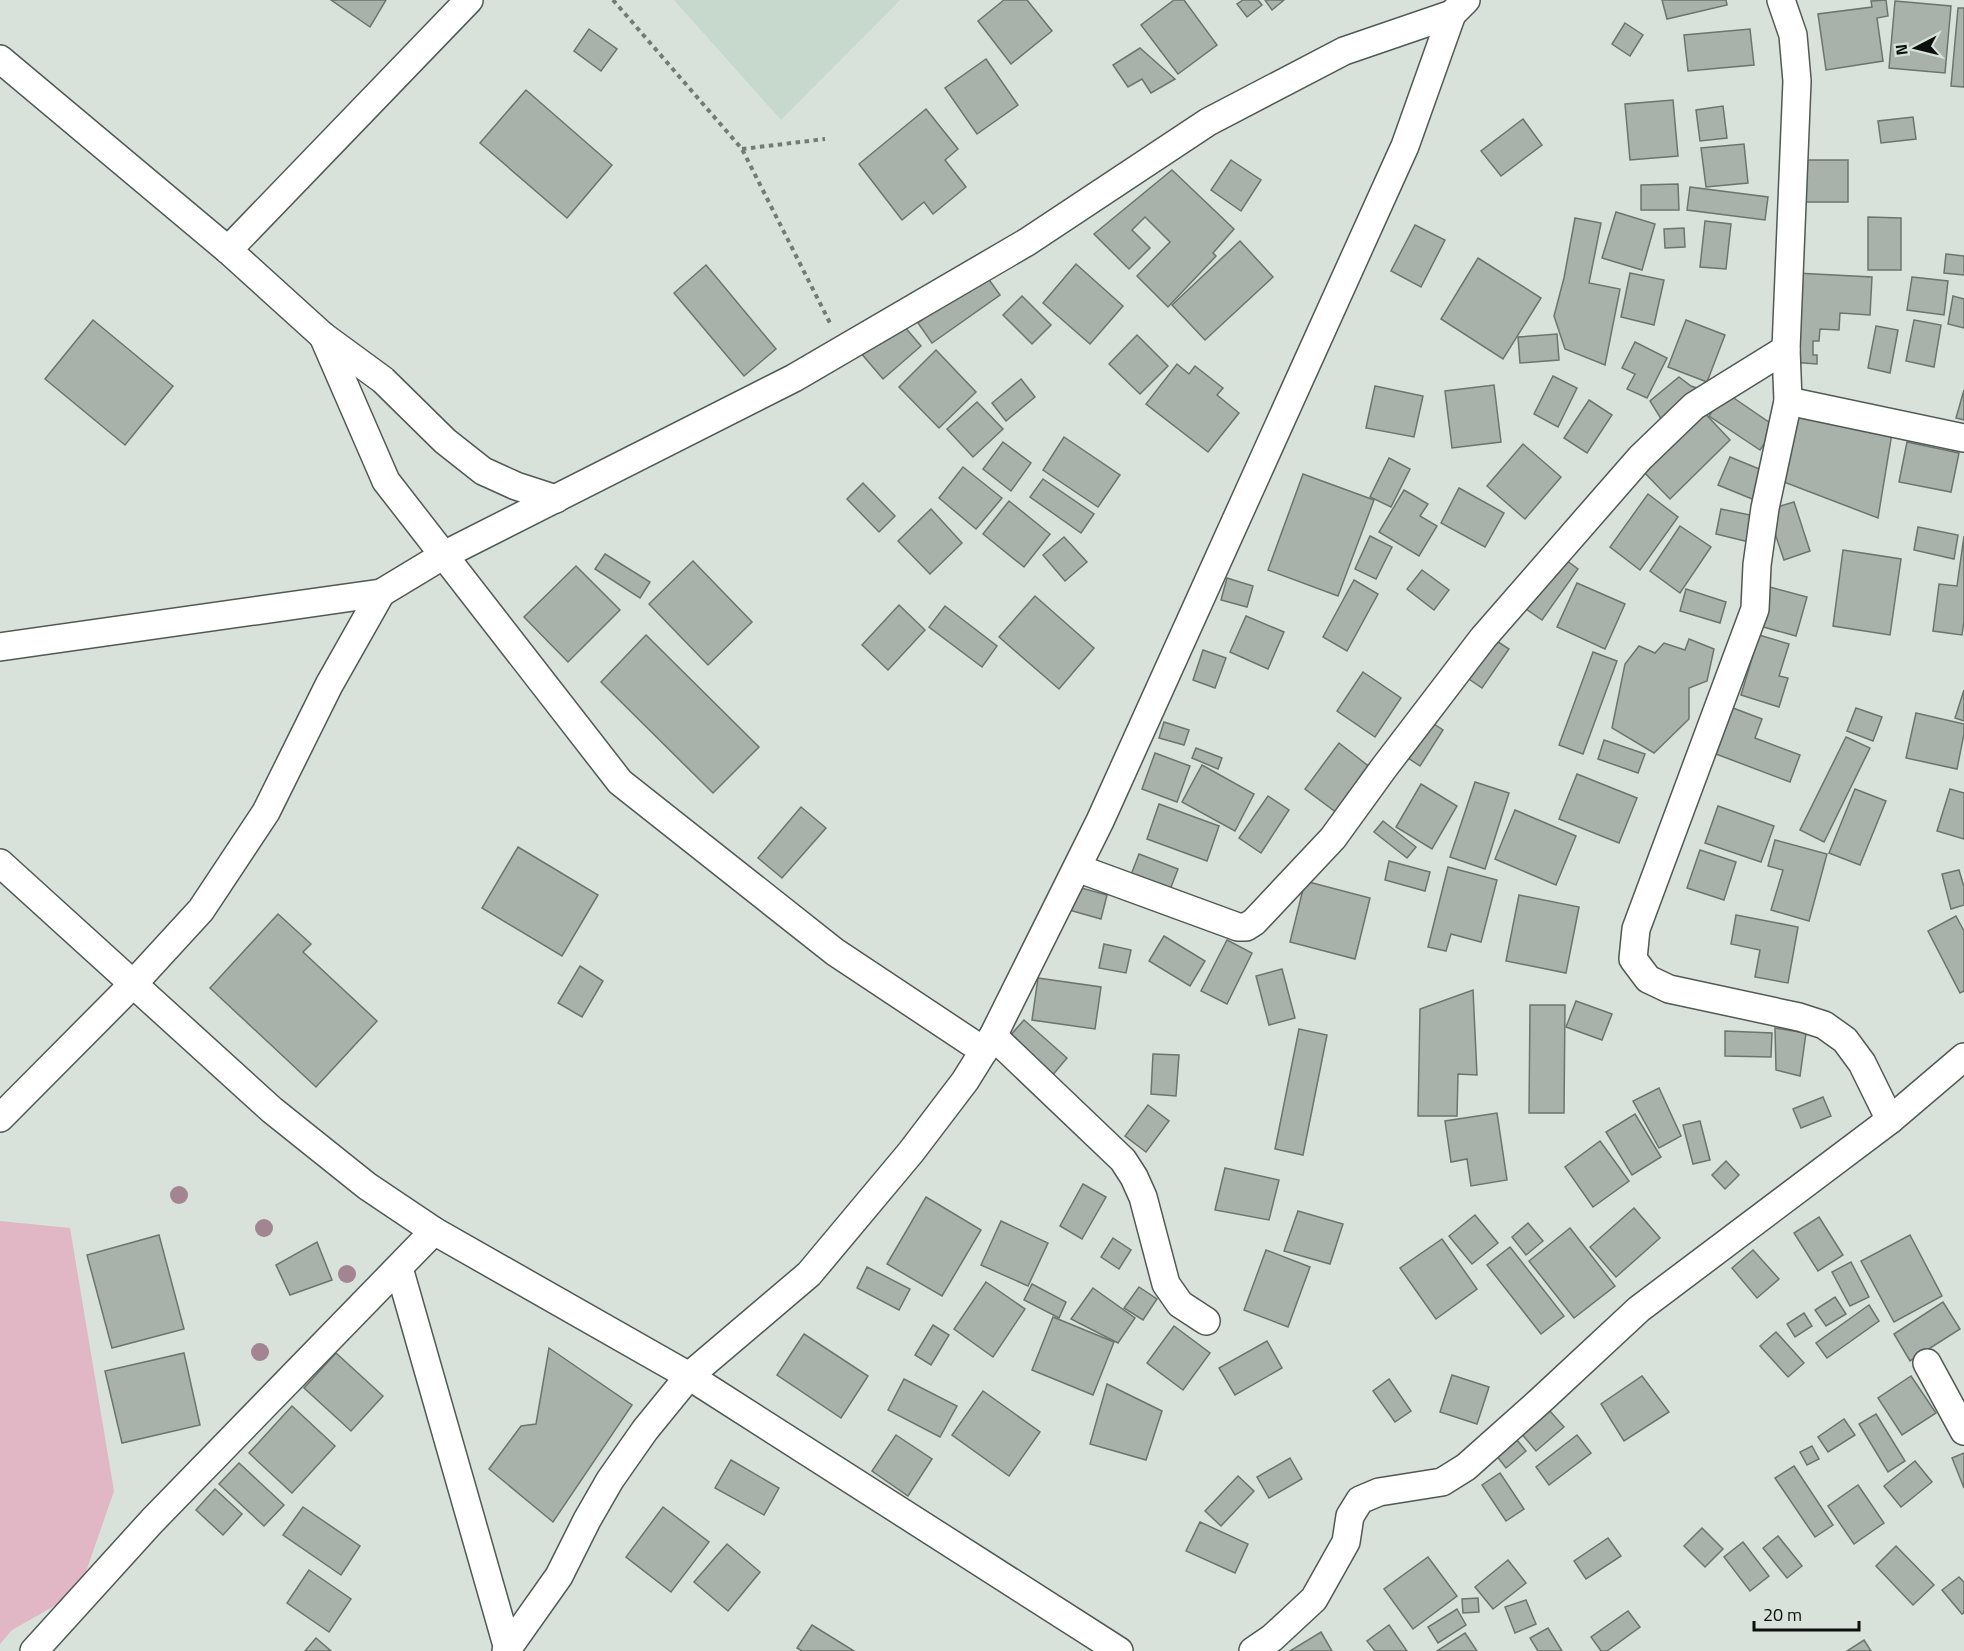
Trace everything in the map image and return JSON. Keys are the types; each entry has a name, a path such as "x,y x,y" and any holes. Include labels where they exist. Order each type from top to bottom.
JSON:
{"street":[{"path":"228,250 469,0"},
{"path":"1781,0 1793,35 1797,81 1786,349 1788,401 1766,508 1757,565 1755,609 1636,929 1633,959 1648,980 1669,988 1824,1024 1845,1040 1862,1063 1890,1120"},
{"path":"0,647 381,593 444,555 794,378 1027,242 1208,122 1344,51 1459,7"},
{"path":"507,1650 559,1576 610,1480 645,1430 689,1376 809,1274 911,1152 965,1081 988,1044 1105,810 1405,146 1459,7"},
{"path":"0,58 228,250 323,336 383,380 445,441 483,471 516,486 556,499"},
{"path":"323,336 386,481 620,782 835,952 988,1044 1123,1160 1134,1176 1143,1197 1166,1284 1180,1304 1206,1321"},
{"path":"1077,868 1238,927 1246,927 1254,922 1333,838 1483,638 1640,458 1694,406 1786,349"},
{"path":"1788,401 1964,438"},
{"path":"0,1118 134,983 201,910 266,812 329,685 381,593"},
{"path":"0,863 272,1110 367,1185 434,1231 689,1376 1119,1651"},
{"path":"1253,1651 1272,1638 1314,1599 1346,1542 1350,1516 1360,1500 1379,1492 1442,1482 1466,1467 1639,1309 1890,1120 1964,1057"},
{"path":"33,1651 152,1521 434,1231"},
{"path":"399,1268 507,1650"},
{"path":"1927,1363 1964,1431"}],"path":[{"path":"613,0 742,149 844,349"},
{"path":"742,149 825,139"}],"shaded area":[{"path":"674,0 900,0 781,120"},
{"path":"0,1221 70,1228 114,1491 79,1592 12,1630 0,1644"}],"building":[{"path":"331,0 386,0 370,27"},
{"path":"1004,0 1027,0 1052,31 1011,64 978,21"},
{"path":"1174,0 1184,0 1217,45 1178,74 1141,25"},
{"path":"1243,0 1258,0 1262,5 1247,17 1237,4"},
{"path":"1265,0 1284,0 1272,10"},
{"path":"1662,0 1726,0 1727,5 1667,19"},
{"path":"1886,0 1888,16 1877,18 1883,61 1826,70 1818,14 1872,7 1871,1"},
{"path":"1895,1 1951,6 1945,73 1889,68"},
{"path":"1958,8 1964,8 1964,87 1951,86"},
{"path":"1625,23 1643,35 1630,56 1612,44"},
{"path":"589,29 617,49 601,71 574,51"},
{"path":"1750,29 1754,65 1688,71 1684,35"},
{"path":"1140,48 1175,79 1151,93 1142,79 1128,87 1113,65"},
{"path":"986,59 1018,105 977,134 945,88"},
{"path":"526,90 612,165 567,218 480,143"},
{"path":"1673,100 1678,156 1630,160 1625,104"},
{"path":"1723,106 1727,138 1700,141 1696,110"},
{"path":"926,109 958,149 945,160 966,187 933,214 924,202 902,220 859,164"},
{"path":"1913,117 1916,139 1881,143 1878,121"},
{"path":"1523,119 1542,145 1501,176 1481,151"},
{"path":"1744,144 1748,183 1706,187 1701,148"},
{"path":"1231,160 1261,180 1241,211 1211,190"},
{"path":"1801,160 1848,160 1848,202 1801,202"},
{"path":"1172,170 1234,229 1213,253 1216,256 1168,307 1137,276 1170,242 1145,217 1132,230 1150,248 1129,269 1094,234"},
{"path":"1678,184 1679,210 1641,210 1641,185"},
{"path":"1690,187 1768,197 1765,220 1687,210"},
{"path":"1616,212 1655,224 1642,270 1602,258"},
{"path":"1868,217 1901,218 1901,270 1868,270"},
{"path":"1575,218 1601,223 1589,283 1620,289 1605,365 1565,349 1554,316 1564,278"},
{"path":"1705,221 1731,224 1726,269 1700,267"},
{"path":"1415,225 1445,240 1421,287 1391,271"},
{"path":"1684,228 1685,247 1665,248 1664,229"},
{"path":"1240,241 1273,277 1205,340 1172,305"},
{"path":"1946,254 1964,256 1964,275 1944,273"},
{"path":"1478,258 1541,298 1503,359 1441,319"},
{"path":"1076,264 1123,306 1090,344 1043,303"},
{"path":"706,265 776,349 744,376 674,293"},
{"path":"1630,273 1664,280 1654,325 1621,317"},
{"path":"1796,273 1872,277 1870,315 1840,313 1839,330 1820,329 1819,341 1813,341 1813,355 1817,355 1817,364 1791,362"},
{"path":"985,274 1000,295 932,343 918,323"},
{"path":"1912,277 1948,281 1944,315 1907,310"},
{"path":"1022,296 1051,325 1032,344 1003,315"},
{"path":"1953,296 1964,299 1964,328 1948,324"},
{"path":"898,319 921,346 883,379 860,352"},
{"path":"93,320 173,386 125,445 45,379"},
{"path":"1686,320 1725,335 1707,382 1668,367"},
{"path":"1914,320 1941,325 1934,367 1906,361"},
{"path":"1876,326 1898,330 1890,373 1868,368"},
{"path":"1557,334 1559,360 1520,363 1518,337"},
{"path":"1137,335 1168,366 1140,394 1109,364"},
{"path":"1635,342 1667,358 1647,398 1627,389 1635,374 1622,368"},
{"path":"936,350 976,392 939,428 899,387"},
{"path":"1177,364 1189,374 1195,366 1223,388 1217,395 1239,413 1208,452 1146,404"},
{"path":"1553,376 1577,388 1558,427 1534,414"},
{"path":"1679,377 1691,386 1712,393 1663,422 1650,401"},
{"path":"1021,379 1035,397 1006,421 992,403"},
{"path":"1494,385 1501,442 1452,448 1445,391"},
{"path":"1375,386 1423,396 1414,437 1366,428"},
{"path":"1964,390 1964,420 1956,418"},
{"path":"1725,392 1776,427 1760,450 1709,416"},
{"path":"1589,400 1612,415 1587,453 1564,438"},
{"path":"977,402 1003,429 973,457 947,429"},
{"path":"1700,408 1730,440 1670,499 1640,468"},
{"path":"1795,417 1892,433 1878,518 1784,482"},
{"path":"1064,437 1120,475 1098,507 1043,470"},
{"path":"1003,442 1031,463 1011,491 983,469"},
{"path":"1907,442 1959,453 1951,492 1899,482"},
{"path":"1523,444 1561,477 1525,519 1487,486"},
{"path":"1730,457 1769,473 1757,501 1718,485"},
{"path":"1389,458 1410,469 1391,507 1370,497"},
{"path":"963,467 1002,498 976,529 939,498"},
{"path":"1303,474 1374,500 1338,596 1268,570"},
{"path":"1043,479 1094,514 1081,533 1030,497"},
{"path":"863,483 895,516 879,532 847,499"},
{"path":"1459,488 1504,513 1485,547 1441,523"},
{"path":"1404,490 1428,504 1420,516 1437,526 1419,556 1379,532"},
{"path":"1648,494 1678,517 1640,570 1610,547"},
{"path":"1009,501 1050,534 1024,567 983,534"},
{"path":"1794,502 1810,551 1784,560 1767,510"},
{"path":"931,509 962,543 930,574 898,541"},
{"path":"1721,509 1755,516 1749,542 1716,534"},
{"path":"1680,526 1711,547 1680,593 1650,571"},
{"path":"1918,527 1958,535 1954,559 1914,550"},
{"path":"1370,536 1392,547 1376,579 1355,569"},
{"path":"1964,536 1962,635 1933,631 1939,584 1957,586"},
{"path":"1064,537 1087,562 1065,581 1043,555"},
{"path":"1843,550 1901,559 1890,635 1833,626"},
{"path":"605,554 650,582 640,598 595,569"},
{"path":"1559,555 1578,569 1542,620 1523,607"},
{"path":"693,561 752,622 708,665 649,604"},
{"path":"576,566 620,610 568,662 524,617"},
{"path":"1422,570 1449,590 1434,610 1407,589"},
{"path":"1227,578 1253,586 1247,607 1221,600"},
{"path":"1354,580 1378,594 1347,651 1323,637"},
{"path":"1577,583 1625,604 1605,649 1557,627"},
{"path":"1766,586 1807,597 1796,636 1756,625"},
{"path":"1686,589 1726,602 1720,623 1680,611"},
{"path":"1035,596 1094,648 1059,689 999,637"},
{"path":"899,605 925,630 888,670 862,645"},
{"path":"945,606 997,646 982,667 929,627"},
{"path":"1246,616 1284,632 1268,669 1230,652"},
{"path":"646,635 759,747 713,793 601,682"},
{"path":"1759,635 1789,644 1779,676 1788,678 1779,707 1741,695"},
{"path":"1489,636 1509,649 1482,688 1463,675"},
{"path":"1689,639 1714,649 1707,681 1689,688 1689,719 1654,753 1612,728 1625,664 1639,646 1655,653 1664,643 1685,650"},
{"path":"1203,650 1226,658 1215,688 1193,680"},
{"path":"1593,652 1617,661 1583,754 1559,745"},
{"path":"1363,672 1401,698 1375,737 1337,711"},
{"path":"1964,690 1964,721 1955,718"},
{"path":"1733,708 1762,719 1755,738 1800,755 1790,782 1716,754"},
{"path":"1856,708 1882,717 1873,741 1847,731"},
{"path":"1916,713 1964,724 1957,769 1906,758"},
{"path":"1425,718 1443,730 1420,766 1402,754"},
{"path":"1164,722 1189,730 1184,745 1159,738"},
{"path":"1846,737 1870,748 1824,842 1800,830"},
{"path":"1604,740 1645,754 1638,773 1598,759"},
{"path":"1339,743 1371,768 1337,813 1305,789"},
{"path":"1196,748 1222,758 1218,769 1192,758"},
{"path":"1155,753 1190,766 1177,802 1142,789"},
{"path":"1202,765 1254,794 1235,831 1182,802"},
{"path":"1577,774 1637,798 1619,843 1559,819"},
{"path":"1475,782 1509,793 1485,869 1450,857"},
{"path":"1421,784 1457,806 1432,849 1396,827"},
{"path":"1855,789 1886,801 1860,865 1829,853"},
{"path":"1950,789 1964,793 1964,839 1937,831"},
{"path":"1268,796 1289,810 1261,853 1239,838"},
{"path":"1159,804 1219,826 1207,861 1147,839"},
{"path":"1718,806 1774,826 1761,862 1705,843"},
{"path":"801,807 826,828 782,878 758,858"},
{"path":"1515,810 1576,836 1556,885 1495,859"},
{"path":"1383,821 1416,847 1407,858 1374,832"},
{"path":"1775,840 1827,854 1809,921 1771,910 1783,870 1768,866"},
{"path":"518,847 598,895 562,956 482,908"},
{"path":"1700,850 1736,862 1724,900 1687,888"},
{"path":"1139,854 1178,869 1168,895 1129,880"},
{"path":"1389,861 1430,872 1425,891 1385,880"},
{"path":"1448,867 1497,880 1481,942 1451,934 1446,951 1428,947"},
{"path":"1959,870 1964,887 1964,905 1951,909 1942,874"},
{"path":"1305,881 1370,898 1355,959 1290,942"},
{"path":"1074,886 1107,895 1101,919 1069,910"},
{"path":"1519,895 1579,907 1566,973 1506,961"},
{"path":"278,914 311,944 303,952 377,1021 316,1087 210,988"},
{"path":"1736,915 1798,927 1788,983 1755,977 1760,950 1731,944"},
{"path":"1956,916 1964,931 1964,991 1960,993 1928,931"},
{"path":"1164,936 1205,961 1190,986 1149,961"},
{"path":"1227,940 1252,953 1227,1004 1201,991"},
{"path":"1104,944 1131,950 1126,973 1099,968"},
{"path":"580,966 603,981 582,1017 558,1003"},
{"path":"1282,969 1295,1018 1269,1025 1256,976"},
{"path":"1038,978 1101,987 1095,1029 1032,1020"},
{"path":"1473,990 1477,1075 1458,1074 1457,1116 1418,1116 1420,1009"},
{"path":"1576,1001 1612,1014 1602,1040 1566,1027"},
{"path":"1530,1005 1565,1005 1564,1113 1529,1113"},
{"path":"1024,1020 1067,1058 1051,1077 1008,1038"},
{"path":"1775,1028 1806,1033 1800,1076 1776,1070"},
{"path":"1299,1029 1327,1035 1303,1155 1275,1149"},
{"path":"1725,1031 1772,1033 1771,1057 1725,1056"},
{"path":"1153,1054 1179,1055 1176,1096 1151,1094"},
{"path":"1659,1088 1681,1136 1659,1148 1633,1101"},
{"path":"1823,1097 1831,1116 1801,1128 1793,1109"},
{"path":"1148,1105 1169,1121 1146,1152 1125,1136"},
{"path":"1497,1113 1507,1180 1471,1186 1467,1159 1451,1162 1445,1121"},
{"path":"1635,1114 1661,1157 1632,1175 1606,1132"},
{"path":"1700,1121 1710,1160 1693,1164 1683,1125"},
{"path":"1600,1141 1629,1181 1593,1207 1565,1167"},
{"path":"1726,1161 1739,1175 1725,1189 1712,1175"},
{"path":"1225,1168 1279,1180 1269,1220 1215,1210"},
{"path":"1083,1184 1106,1197 1082,1239 1060,1226"},
{"path":"926,1197 981,1230 942,1296 887,1264"},
{"path":"1634,1208 1660,1238 1616,1277 1590,1247"},
{"path":"1298,1211 1343,1224 1330,1264 1284,1251"},
{"path":"1475,1215 1498,1243 1472,1264 1449,1236"},
{"path":"1819,1217 1843,1255 1818,1271 1794,1233"},
{"path":"1001,1221 1048,1243 1028,1286 981,1265"},
{"path":"1528,1223 1543,1241 1526,1255 1512,1237"},
{"path":"1570,1228 1615,1286 1574,1318 1529,1261"},
{"path":"159,1235 184,1329 112,1348 87,1255"},
{"path":"1910,1235 1942,1296 1894,1322 1861,1261"},
{"path":"1113,1238 1131,1250 1119,1269 1101,1257"},
{"path":"1442,1239 1477,1289 1436,1319 1400,1268"},
{"path":"317,1242 332,1280 290,1295 276,1265"},
{"path":"1510,1247 1564,1316 1541,1334 1487,1265"},
{"path":"1266,1250 1310,1267 1288,1327 1244,1310"},
{"path":"1753,1250 1779,1279 1757,1298 1732,1268"},
{"path":"1851,1262 1869,1297 1850,1306 1832,1272"},
{"path":"867,1267 910,1289 899,1310 857,1288"},
{"path":"986,1282 1025,1309 993,1357 954,1329"},
{"path":"1032,1284 1066,1302 1059,1318 1024,1300"},
{"path":"1139,1287 1157,1299 1143,1320 1124,1308"},
{"path":"1093,1288 1135,1318 1118,1343 1071,1319"},
{"path":"1835,1297 1846,1314 1826,1326 1815,1310"},
{"path":"1943,1302 1960,1329 1910,1361 1894,1334"},
{"path":"1869,1305 1879,1321 1827,1358 1816,1343"},
{"path":"1804,1313 1812,1326 1795,1337 1787,1324"},
{"path":"1053,1317 1114,1342 1093,1395 1032,1370"},
{"path":"933,1325 949,1335 931,1365 915,1355"},
{"path":"1174,1326 1210,1353 1183,1390 1147,1363"},
{"path":"1776,1332 1804,1363 1788,1377 1760,1346"},
{"path":"804,1334 868,1376 841,1418 777,1375"},
{"path":"1267,1341 1282,1368 1235,1395 1219,1368"},
{"path":"549,1348 632,1405 553,1522 489,1469 521,1426 536,1424"},
{"path":"184,1353 200,1425 122,1443 105,1371"},
{"path":"336,1353 383,1396 351,1431 304,1388"},
{"path":"1452,1375 1489,1387 1477,1424 1440,1412"},
{"path":"1642,1376 1669,1412 1624,1441 1601,1404"},
{"path":"1911,1376 1936,1413 1902,1435 1878,1398"},
{"path":"904,1379 957,1406 940,1437 888,1410"},
{"path":"1389,1379 1411,1411 1395,1422 1373,1391"},
{"path":"1107,1384 1162,1411 1146,1460 1090,1444"},
{"path":"983,1391 1040,1432 1009,1476 952,1435"},
{"path":"292,1406 335,1446 292,1493 249,1453"},
{"path":"1549,1410 1564,1427 1536,1451 1521,1433"},
{"path":"1876,1414 1905,1461 1888,1472 1859,1424"},
{"path":"1844,1419 1855,1435 1828,1452 1818,1437"},
{"path":"1512,1434 1526,1451 1506,1468 1493,1451"},
{"path":"896,1435 932,1459 908,1496 872,1471"},
{"path":"1577,1435 1591,1453 1549,1485 1536,1467"},
{"path":"1812,1446 1819,1459 1807,1465 1800,1452"},
{"path":"1964,1453 1964,1488 1952,1458"},
{"path":"1290,1458 1302,1479 1269,1498 1257,1477"},
{"path":"731,1460 779,1488 764,1515 715,1488"},
{"path":"1915,1461 1932,1482 1901,1507 1884,1486"},
{"path":"239,1463 284,1505 264,1526 219,1484"},
{"path":"1794,1466 1833,1525 1815,1537 1775,1478"},
{"path":"1500,1473 1524,1509 1506,1521 1482,1485"},
{"path":"1238,1476 1254,1491 1221,1526 1205,1511"},
{"path":"1858,1485 1884,1523 1854,1544 1828,1506"},
{"path":"215,1489 242,1514 223,1535 196,1510"},
{"path":"303,1507 360,1546 341,1575 283,1535"},
{"path":"663,1507 709,1542 671,1592 626,1557"},
{"path":"1200,1522 1248,1544 1235,1573 1186,1551"},
{"path":"1702,1528 1723,1549 1705,1567 1684,1546"},
{"path":"1778,1536 1802,1566 1787,1578 1763,1548"},
{"path":"1608,1538 1621,1556 1586,1579 1574,1561"},
{"path":"1743,1542 1769,1576 1750,1591 1724,1557"},
{"path":"727,1544 760,1572 728,1611 694,1582"},
{"path":"1896,1546 1934,1585 1913,1605 1876,1566"},
{"path":"1428,1557 1457,1596 1413,1629 1384,1589"},
{"path":"1508,1560 1526,1583 1493,1609 1475,1587"},
{"path":"309,1570 351,1599 329,1632 287,1603"},
{"path":"1959,1577 1964,1582 1964,1613 1962,1614 1942,1590"},
{"path":"1478,1598 1479,1612 1463,1613 1462,1599"},
{"path":"1526,1600 1536,1624 1515,1633 1505,1607"},
{"path":"1457,1609 1466,1625 1438,1643 1428,1627"},
{"path":"1628,1611 1640,1627 1607,1651 1601,1651 1591,1637"},
{"path":"812,1625 854,1651 802,1651 797,1648"},
{"path":"1389,1625 1407,1651 1375,1651 1367,1641"},
{"path":"1548,1628 1562,1651 1538,1651 1530,1638"},
{"path":"1321,1632 1332,1651 1290,1651"},
{"path":"1465,1633 1477,1651 1437,1651"},
{"path":"316,1638 331,1651 305,1651"},
{"path":"1864,1640 1871,1651 1847,1651"}]}
